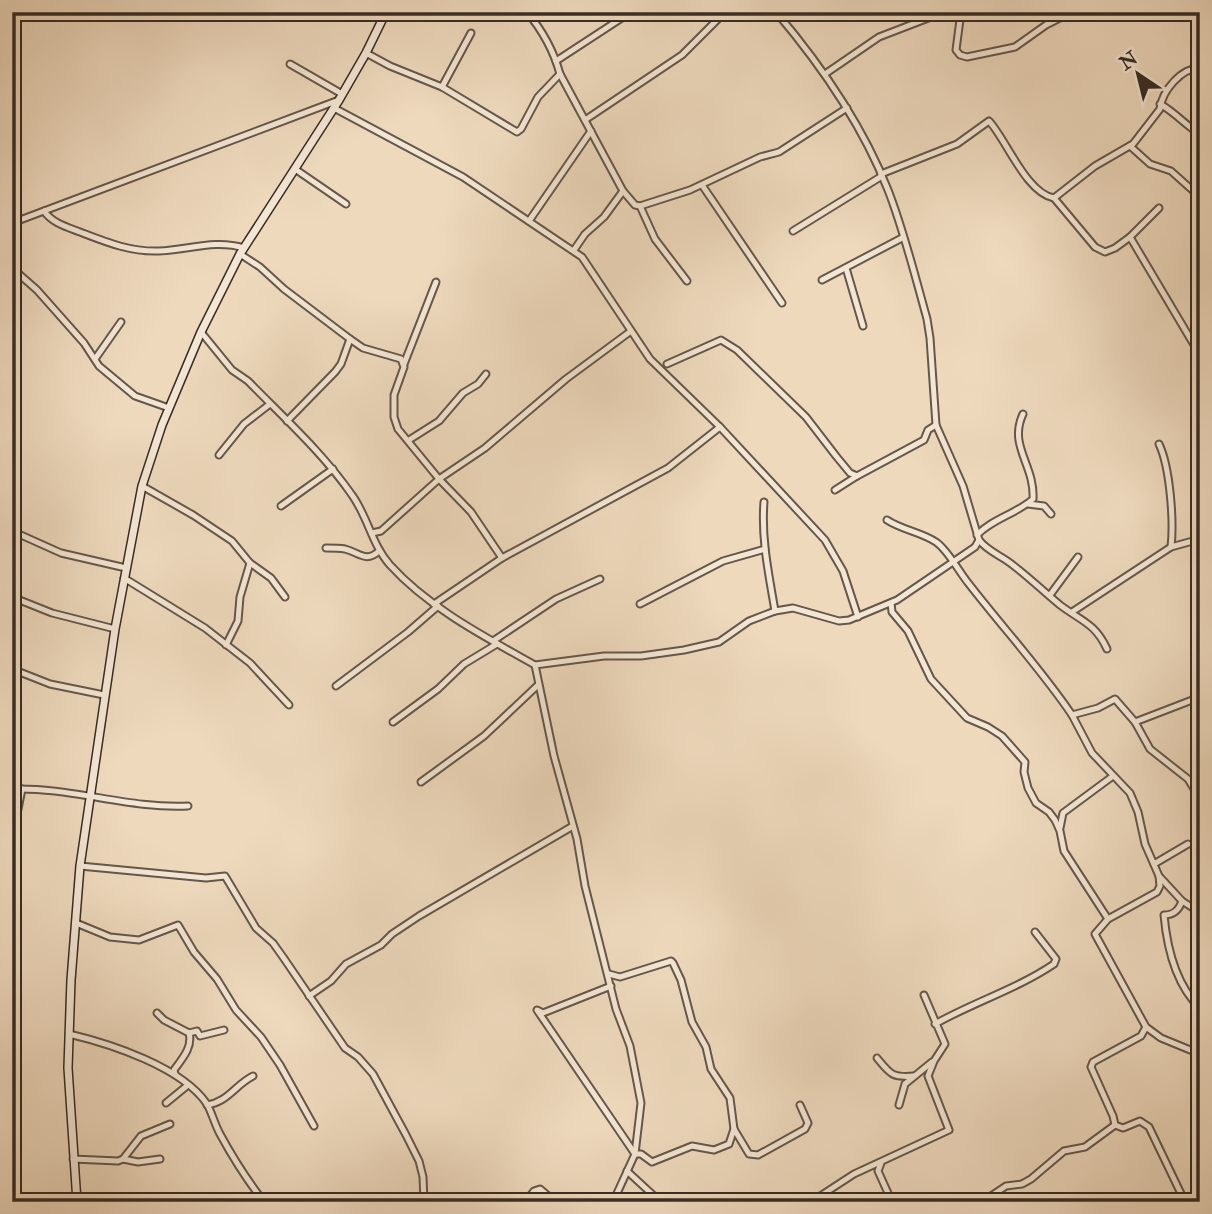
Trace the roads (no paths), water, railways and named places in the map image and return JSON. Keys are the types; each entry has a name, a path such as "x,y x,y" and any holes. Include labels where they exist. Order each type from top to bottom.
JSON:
{"street":[{"path":"76,1202 68,1068 80,866 104,695 142,486 169,408 201,332 242,251 341,97 386,12"},
{"path":"527,12 538,27 623,191 635,205 640,206 702,186 760,157 779,152 847,108"},
{"path":"556,61 631,12"},
{"path":"585,120 682,55 725,12"},
{"path":"776,12 825,74 847,108 881,175 930,338 936,425 963,486 977,541 1096,628 1107,649"},
{"path":"825,74 879,37 944,12"},
{"path":"961,12 956,50 967,57 1015,47 1046,25 1072,12"},
{"path":"442,87 471,33"},
{"path":"366,53 442,87 517,132 538,97 560,74"},
{"path":"290,64 341,97"},
{"path":"1054,198 1095,166 1130,146 1160,109 1160,104 1182,73 1200,68"},
{"path":"12,223 341,97"},
{"path":"1160,104 1174,111 1200,134"},
{"path":"334,108 463,177 582,257 650,359 720,427 825,540 843,570 858,617"},
{"path":"793,231 881,175 957,144 989,121 1021,170 1046,195 1054,198 1095,247 1105,252 1115,248 1159,208"},
{"path":"529,221 591,131"},
{"path":"1130,146 1150,164 1171,171 1200,197"},
{"path":"295,169 346,205"},
{"path":"702,186 782,303"},
{"path":"574,250 623,191"},
{"path":"640,206 655,239 687,281"},
{"path":"44,211 52,220 131,250 161,251 212,243 242,251 284,289 350,340 363,348 401,359 404,364"},
{"path":"1129,237 1200,355"},
{"path":"822,280 902,238"},
{"path":"12,268 37,290 84,343 99,366 135,396 169,408"},
{"path":"846,268 863,327"},
{"path":"436,282 394,395 394,417 398,429 439,479 471,512 502,558"},
{"path":"95,359 121,322"},
{"path":"372,533 381,531 439,479 485,448 566,379 631,331"},
{"path":"201,332 232,370 248,381 333,469 359,505 379,551 398,573 436,605 535,665 684,650 719,642 749,621 775,611 793,608 839,621 858,617 891,603 952,562 977,541 984,527 1033,499 1031,472 1017,440 1017,428 1023,414"},
{"path":"287,421 335,372 350,340"},
{"path":"667,364 721,340 737,350 806,417 850,473 857,476"},
{"path":"409,440 439,421 463,393 474,387 486,374"},
{"path":"219,455 244,424 270,404"},
{"path":"835,491 924,440 928,430 936,425"},
{"path":"336,686 408,632 436,605 502,558 668,468 720,427"},
{"path":"1159,444 1164,454 1172,508 1171,547"},
{"path":"281,506 333,469"},
{"path":"142,486 232,541 250,562 271,578 285,597"},
{"path":"764,502 762,521 775,611"},
{"path":"1028,504 1044,506 1051,514"},
{"path":"887,520 900,529 935,541 944,548 952,562 1048,680 1072,715 1092,753 1130,793 1145,844 1159,876 1160,886 1157,892 1108,919 1095,934 1146,1027 1161,1038 1200,1054"},
{"path":"12,531 61,553 126,568"},
{"path":"1072,612 1171,547 1200,539"},
{"path":"326,548 344,549 365,558 372,557 379,551"},
{"path":"640,604 723,561 765,549"},
{"path":"1050,595 1078,557"},
{"path":"226,645 239,621 240,597 250,562"},
{"path":"124,578 173,607 250,663 289,705"},
{"path":"393,722 438,689 464,664 556,599 600,579"},
{"path":"12,597 52,613 115,629"},
{"path":"891,603 892,612 908,631 931,679 967,718 988,727 1016,750 1025,762 1024,772 1035,803 1049,812 1060,831"},
{"path":"535,665 587,896 616,1009 630,1046 640,1103 635,1154 615,1200"},
{"path":"12,669 50,684 104,695"},
{"path":"421,782 484,736 538,685"},
{"path":"1135,722 1200,697"},
{"path":"1072,715 1098,708 1115,699 1135,722 1150,749 1188,779 1200,799"},
{"path":"1108,919 1064,851 1060,820 1063,813 1113,776"},
{"path":"12,789 64,792 169,807 188,806"},
{"path":"12,839 22,789"},
{"path":"309,996 331,981 346,964 381,946 392,934 419,916 573,826"},
{"path":"1154,864 1188,844"},
{"path":"80,866 206,878 225,876 256,928 283,957 345,1048 358,1057 373,1074 419,1161 424,1202"},
{"path":"1159,876 1200,918"},
{"path":"1182,901 1180,909 1171,915 1164,915 1166,934 1174,970 1189,998 1200,1008"},
{"path":"76,923 110,937 139,940 178,925 236,1010 261,1037 288,1078 314,1126"},
{"path":"935,1024 962,1008 1007,992 1054,964 1056,959 1051,950 1035,932"},
{"path":"608,974 620,977 671,961 673,963 681,980 692,1022 706,1047 711,1069 730,1098 734,1129 749,1154 758,1155 805,1129 808,1123 800,1105"},
{"path":"611,986 543,1013 537,1010 635,1154"},
{"path":"811,1202 854,1174 949,1130 928,1076 945,1044 924,995"},
{"path":"157,1013 164,1020 189,1033 197,1031 200,1036"},
{"path":"1115,1125 1114,1116 1091,1067 1093,1062 1141,1036 1146,1027"},
{"path":"191,1040 224,1030"},
{"path":"175,1074 174,1070 191,1040 189,1033"},
{"path":"69,1034 131,1053 175,1074 188,1085 207,1105 228,1149 260,1200"},
{"path":"877,1058 897,1077 914,1076"},
{"path":"899,1105 905,1084 934,1061"},
{"path":"207,1105 220,1103 253,1076"},
{"path":"166,1103 188,1085"},
{"path":"1115,1125 1123,1128 1140,1121 1149,1127 1185,1202"},
{"path":"122,1159 141,1136 170,1124"},
{"path":"982,1202 1006,1186 1022,1184 1031,1179 1064,1152 1085,1147 1115,1125"},
{"path":"635,1154 641,1154 652,1162 692,1146 714,1150 729,1144 734,1129"},
{"path":"74,1159 122,1159 138,1162 160,1159"},
{"path":"881,1161 878,1171 892,1202"},
{"path":"627,1171 664,1202"},
{"path":"525,1202 534,1191 540,1189 555,1202"}]}
